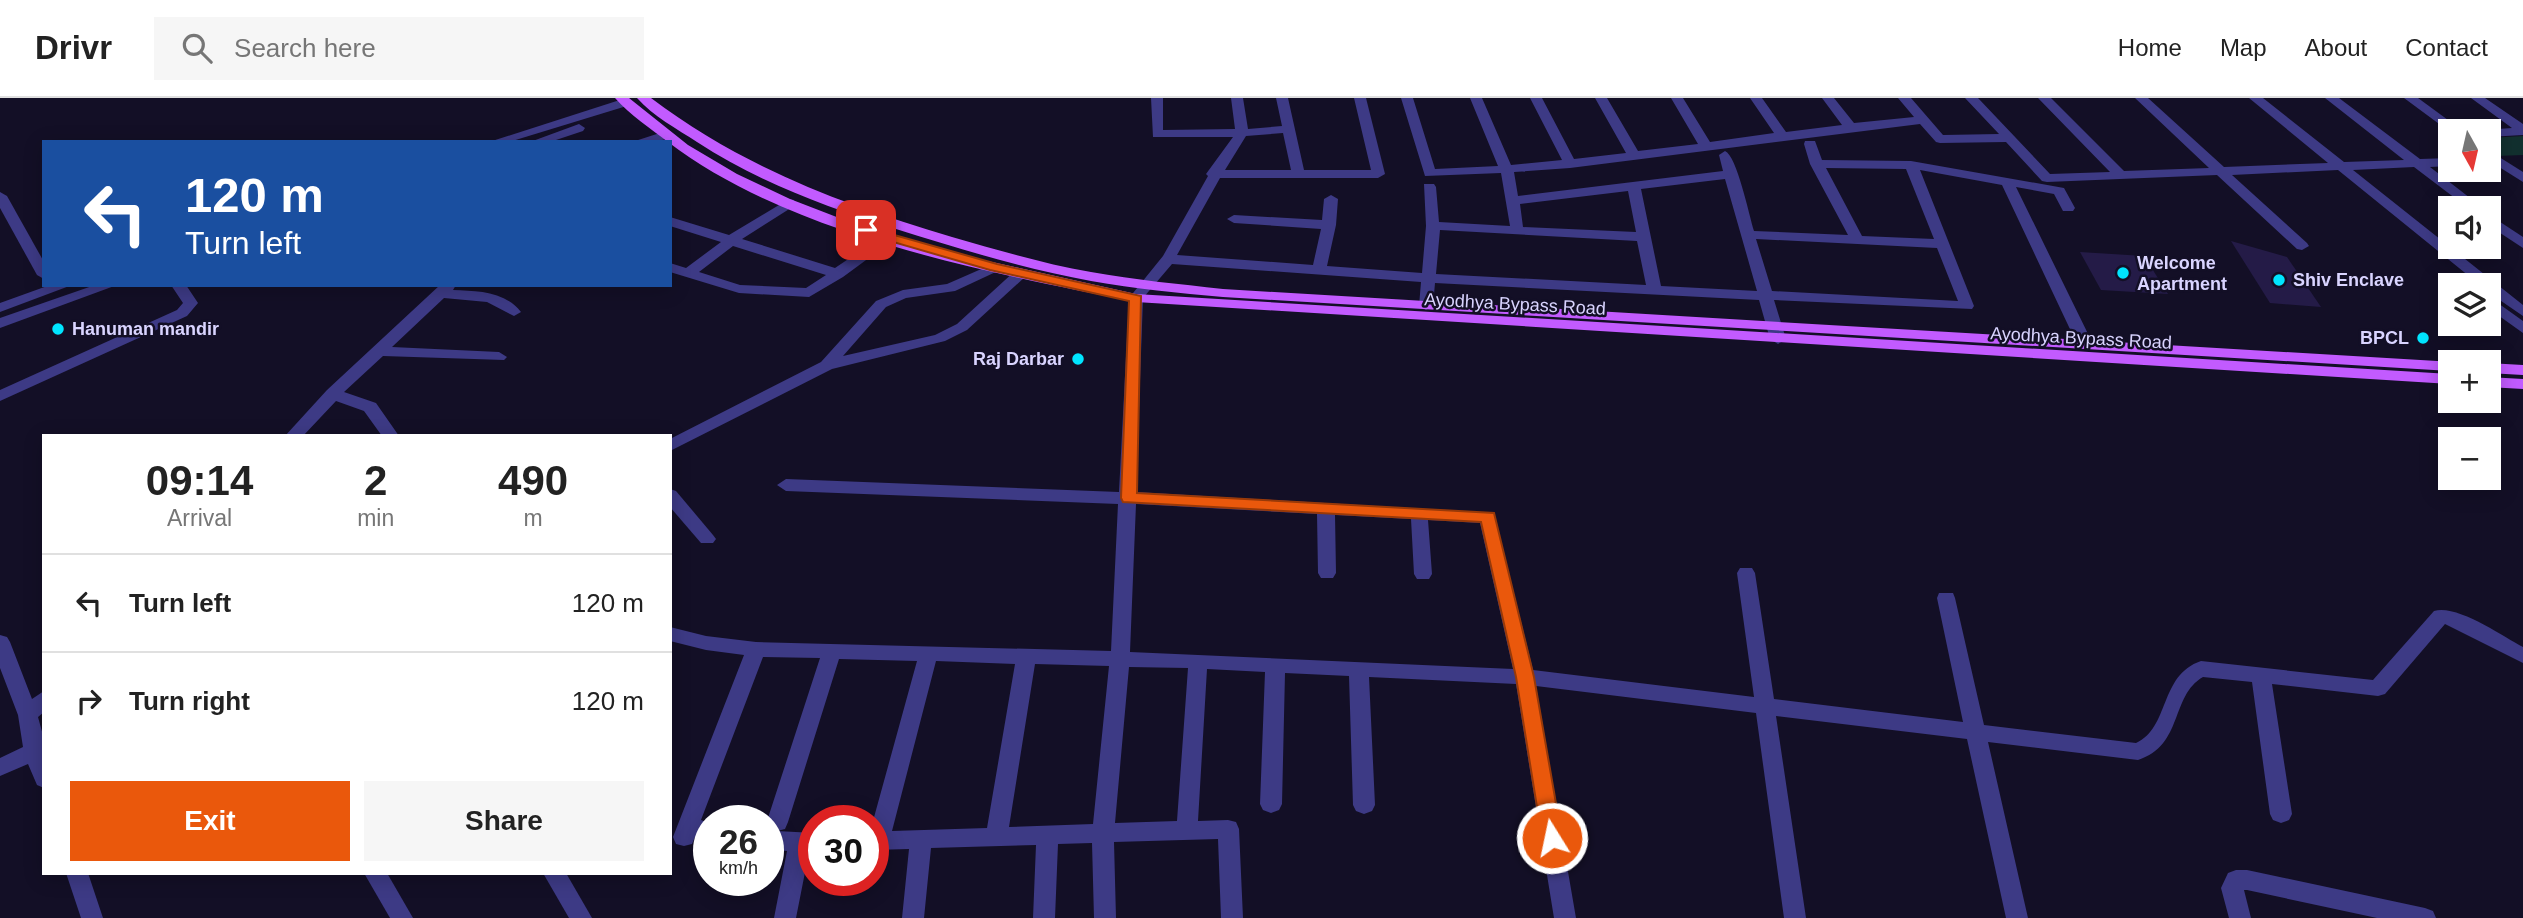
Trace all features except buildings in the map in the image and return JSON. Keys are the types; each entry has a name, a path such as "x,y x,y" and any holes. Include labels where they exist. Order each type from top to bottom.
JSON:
{"main road":[{"path":"635,102 671,98"},
{"name":"Ayodhya Bypass Road","path":"635,102 666,135 719,169 789,203 889,238 995,267 1140,291 1776,332 2085,344 2438,365"},
{"name":"Ayodhya Bypass Road","path":"635,102 735,161 775,181 879,221 1011,258 1111,280 1140,291 1223,293 1426,306 2438,378"},
{"path":"2501,369 2523,370"},
{"path":"2501,383 2523,384"}],"street":[{"path":"1157,98 1157,134 1242,133 1289,129"},
{"path":"1105,918 1103,834 1120,658 1140,291 1168,259 1213,174 1242,133 1237,98"},
{"path":"1282,98 1299,175"},
{"path":"1213,174 1378,174 1360,98"},
{"path":"1407,98 1430,173 1507,171 1634,156 1781,134 1923,120"},
{"path":"1476,98 1507,171 1517,229"},
{"path":"1536,98 1570,164"},
{"path":"1601,98 1634,156"},
{"path":"1677,98 1706,145"},
{"path":"1756,98 1781,134"},
{"path":"1828,98 1850,126"},
{"path":"1904,98 1940,139 2009,138"},
{"path":"1971,98 2047,178 2438,163"},
{"path":"2044,98 2123,177"},
{"path":"2141,98 2302,246"},
{"path":"2241,98 2456,273"},
{"path":"2255,98 2523,312"},
{"path":"2331,98 2460,196"},
{"path":"2410,98 2440,119"},
{"path":"2477,98 2523,131"},
{"path":"502,140 635,102"},
{"path":"541,140 635,102"},
{"path":"2501,132 2523,131"},
{"path":"646,140 666,135"},
{"path":"1810,144 1817,164 1857,240"},
{"path":"1725,155 1776,332"},
{"path":"2501,158 2523,159"},
{"path":"1817,164 1911,165 2059,191 2068,208"},
{"path":"2501,164 2523,178"},
{"path":"1168,259 1430,278 1967,306 1911,165"},
{"path":"1514,201 1732,174"},
{"path":"2007,182 2085,344"},
{"path":"1633,185 1654,289"},
{"path":"1426,306 1433,226 1429,187"},
{"path":"0,196 42,271"},
{"path":"1319,269 1329,225 1331,199"},
{"path":"691,271 733,239 789,203"},
{"path":"1234,219 1329,225"},
{"path":"672,222 838,274"},
{"path":"1433,226 1644,237"},
{"path":"2501,228 2523,244"},
{"path":"1750,235 1942,244"},
{"path":"672,267 691,271 729,287 809,293 889,238"},
{"path":"827,365 881,304 892,297 950,288 995,267"},
{"path":"672,445 827,365 940,338 962,327 1021,273"},
{"path":"0,308 55,287"},
{"path":"0,323 104,287"},
{"path":"0,396 182,313 191,303 179,287"},
{"path":"295,434 332,394 445,289 496,299 507,303 514,312"},
{"path":"2501,310 2523,327"},
{"path":"381,351 499,357"},
{"path":"332,394 370,407 390,434"},
{"path":"786,485 1129,498 1488,517 1525,677 1565,918"},
{"path":"672,497 707,539"},
{"path":"1326,508 1327,573"},
{"path":"1419,513 1423,574"},
{"path":"1746,573 1795,918"},
{"path":"1946,598 2017,918"},
{"path":"672,634 706,643 756,649 831,653 1120,658 1275,666 1359,667 1525,677 2128,751 2147,750 2153,745 2189,675 2194,671 2213,669 2378,688 2441,616 2452,618 2523,656"},
{"path":"0,642 28,715 42,767"},
{"path":"703,805 756,649"},
{"path":"781,805 831,653"},
{"path":"886,805 929,653"},
{"path":"996,838 1026,658"},
{"path":"1187,831 1198,661"},
{"path":"1271,804 1275,666"},
{"path":"1359,667 1364,804"},
{"path":"2261,674 2281,814"},
{"path":"28,715 42,701"},
{"path":"0,767 39,749"},
{"path":"889,841 1228,829 1232,918"},
{"path":"1044,918 1047,836"},
{"path":"913,918 921,841"},
{"path":"785,918 798,874"},
{"path":"78,875 92,918"},
{"path":"376,875 402,918"},
{"path":"555,875 582,918"},
{"path":"2240,918 2232,888 2236,880 2247,880 2365,912 2425,918"}],"green space":[{"path":"2523,136 2523,155 2501,156 2501,137"}],"place":[{"name":"Welcome Apartment","path":"2123,273"},
{"name":"Shiv Enclave","path":"2279,280"},
{"name":"Hanuman mandir","path":"58,329"},
{"name":"BPCL","path":"2423,338"},
{"name":"Raj Darbar","path":"1078,359"}],"route":[{"path":"866,230 995,267 1136,298 1129,498 1488,517 1525,677 1552,838"}]}
